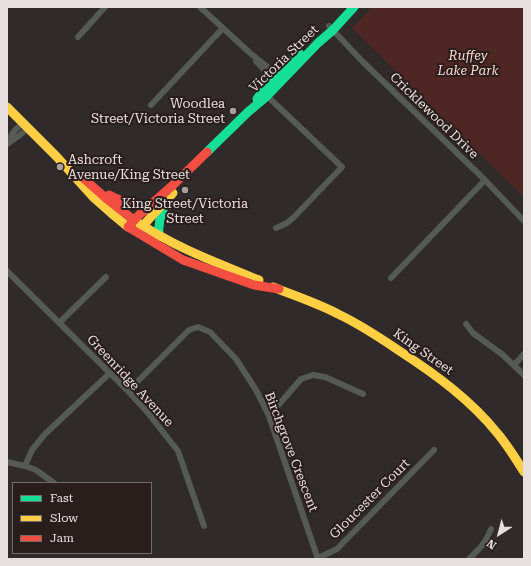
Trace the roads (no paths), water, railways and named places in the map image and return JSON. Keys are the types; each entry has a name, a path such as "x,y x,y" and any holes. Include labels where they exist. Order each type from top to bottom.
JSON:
{"main road":[{"name":"Victoria Street","path":"131,223 232,128 277,79 318,43 331,28 354,7"},
{"name":"King Street","path":"7,107 111,214 131,223"},
{"name":"Victoria Street","path":"139,230 232,128"},
{"name":"King Street","path":"63,164 83,178 139,230 183,260 254,285 279,289"},
{"path":"83,178 126,204 134,207 149,207"},
{"path":"159,237 160,213 167,200"},
{"name":"King Street","path":"139,230 159,237 198,256 319,305 358,324 430,371 466,400 488,422 511,451 524,472"}],"street":[{"path":"78,37 105,7"},
{"path":"200,7 250,53 267,73 277,79"},
{"path":"151,105 223,28"},
{"name":"Cricklewood Drive","path":"331,28 368,67 524,221"},
{"path":"265,93 342,167 294,217 287,223 276,228"},
{"path":"7,143 20,135 25,125"},
{"path":"391,278 484,180"},
{"name":"Greenridge Avenue","path":"7,271 128,391 178,450 204,526"},
{"path":"59,323 106,277"},
{"path":"466,324 473,333 503,355 524,375"},
{"name":"Birchgrove Crescent","path":"128,391 189,330 198,327 210,332 236,359 256,390 269,416 318,558"},
{"path":"514,365 524,354"},
{"path":"25,466 32,450 45,434 110,373"},
{"path":"269,416 301,380 313,375 325,377 363,394"},
{"name":"Gloucester Court","path":"318,558 337,549 434,450"},
{"path":"7,462 36,470 53,482"},
{"path":"469,559 483,545 488,538 491,529"}],"place":[{"name":"Woodlea Street/Victoria Street","path":"233,111"},
{"name":"Ashcroft Avenue/King Street","path":"60,167"},
{"name":"King Street/Victoria Street","path":"185,190"}],"park label":[{"name":"Ruffey Lake Park","path":"468,64"}]}
